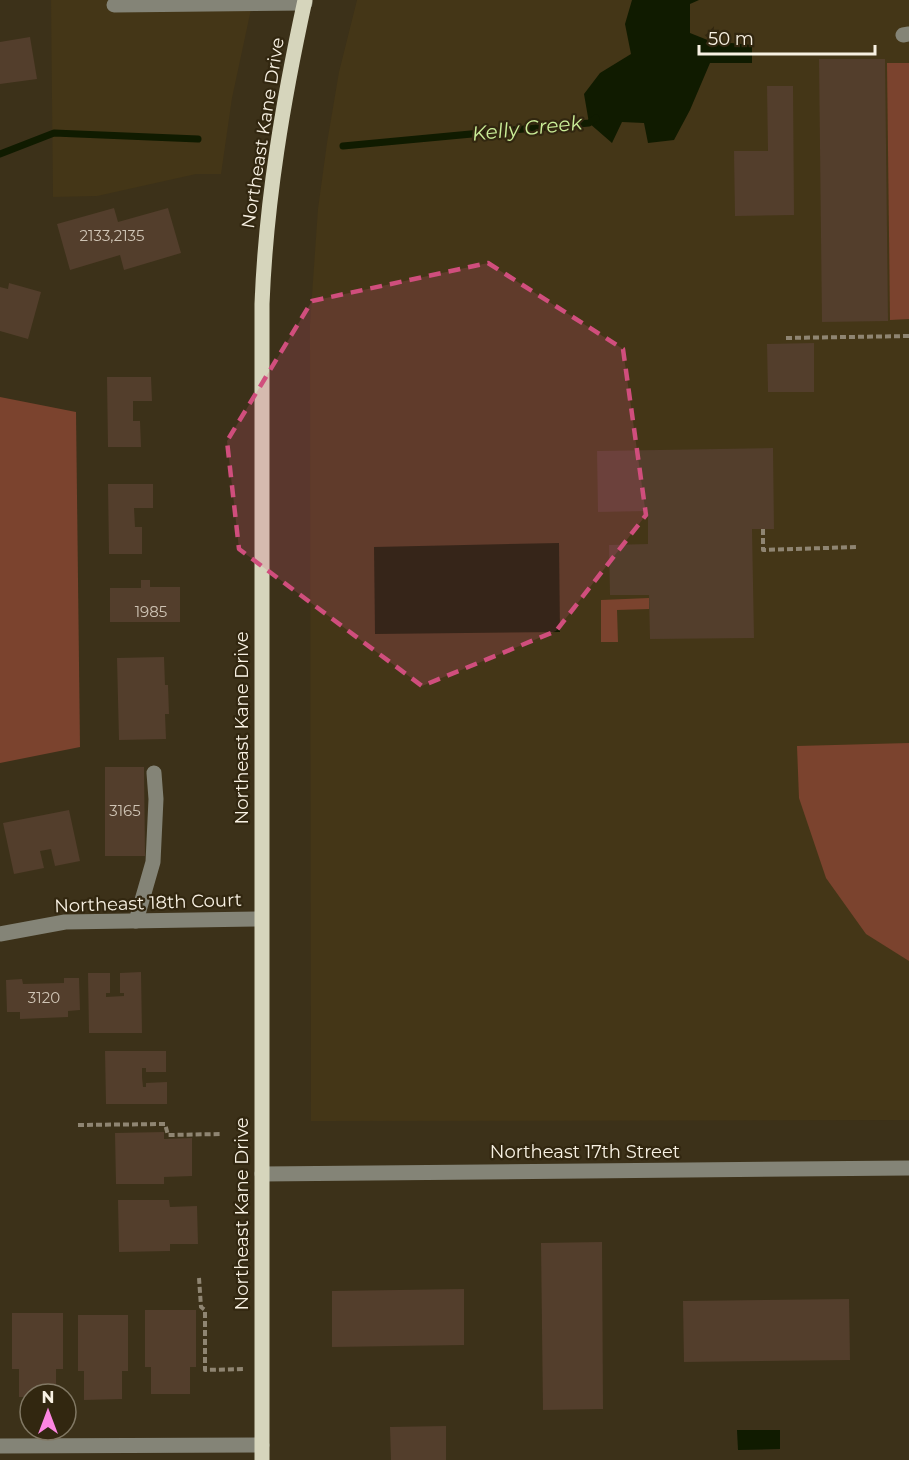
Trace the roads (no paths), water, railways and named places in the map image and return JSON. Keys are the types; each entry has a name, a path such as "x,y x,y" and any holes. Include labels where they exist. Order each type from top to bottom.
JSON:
{"main road":[{"name":"Northeast Kane Drive","path":"262,1452 261,373 263,283 267,216 274,160 305,2"}],"street":[{"path":"114,5 305,2"},
{"path":"136,921 153,862 156,799 154,773"},
{"name":"Northeast 18th Court","path":"0,934 65,922 261,919"},
{"name":"Northeast 17th Street","path":"262,1174 909,1168"},
{"path":"0,1446 262,1452"}],"waterway":[{"name":"Kelly Creek","path":"343,146 589,123 596,118"},
{"name":"Kelly Creek","path":"0,154 54,133 198,139"}]}
